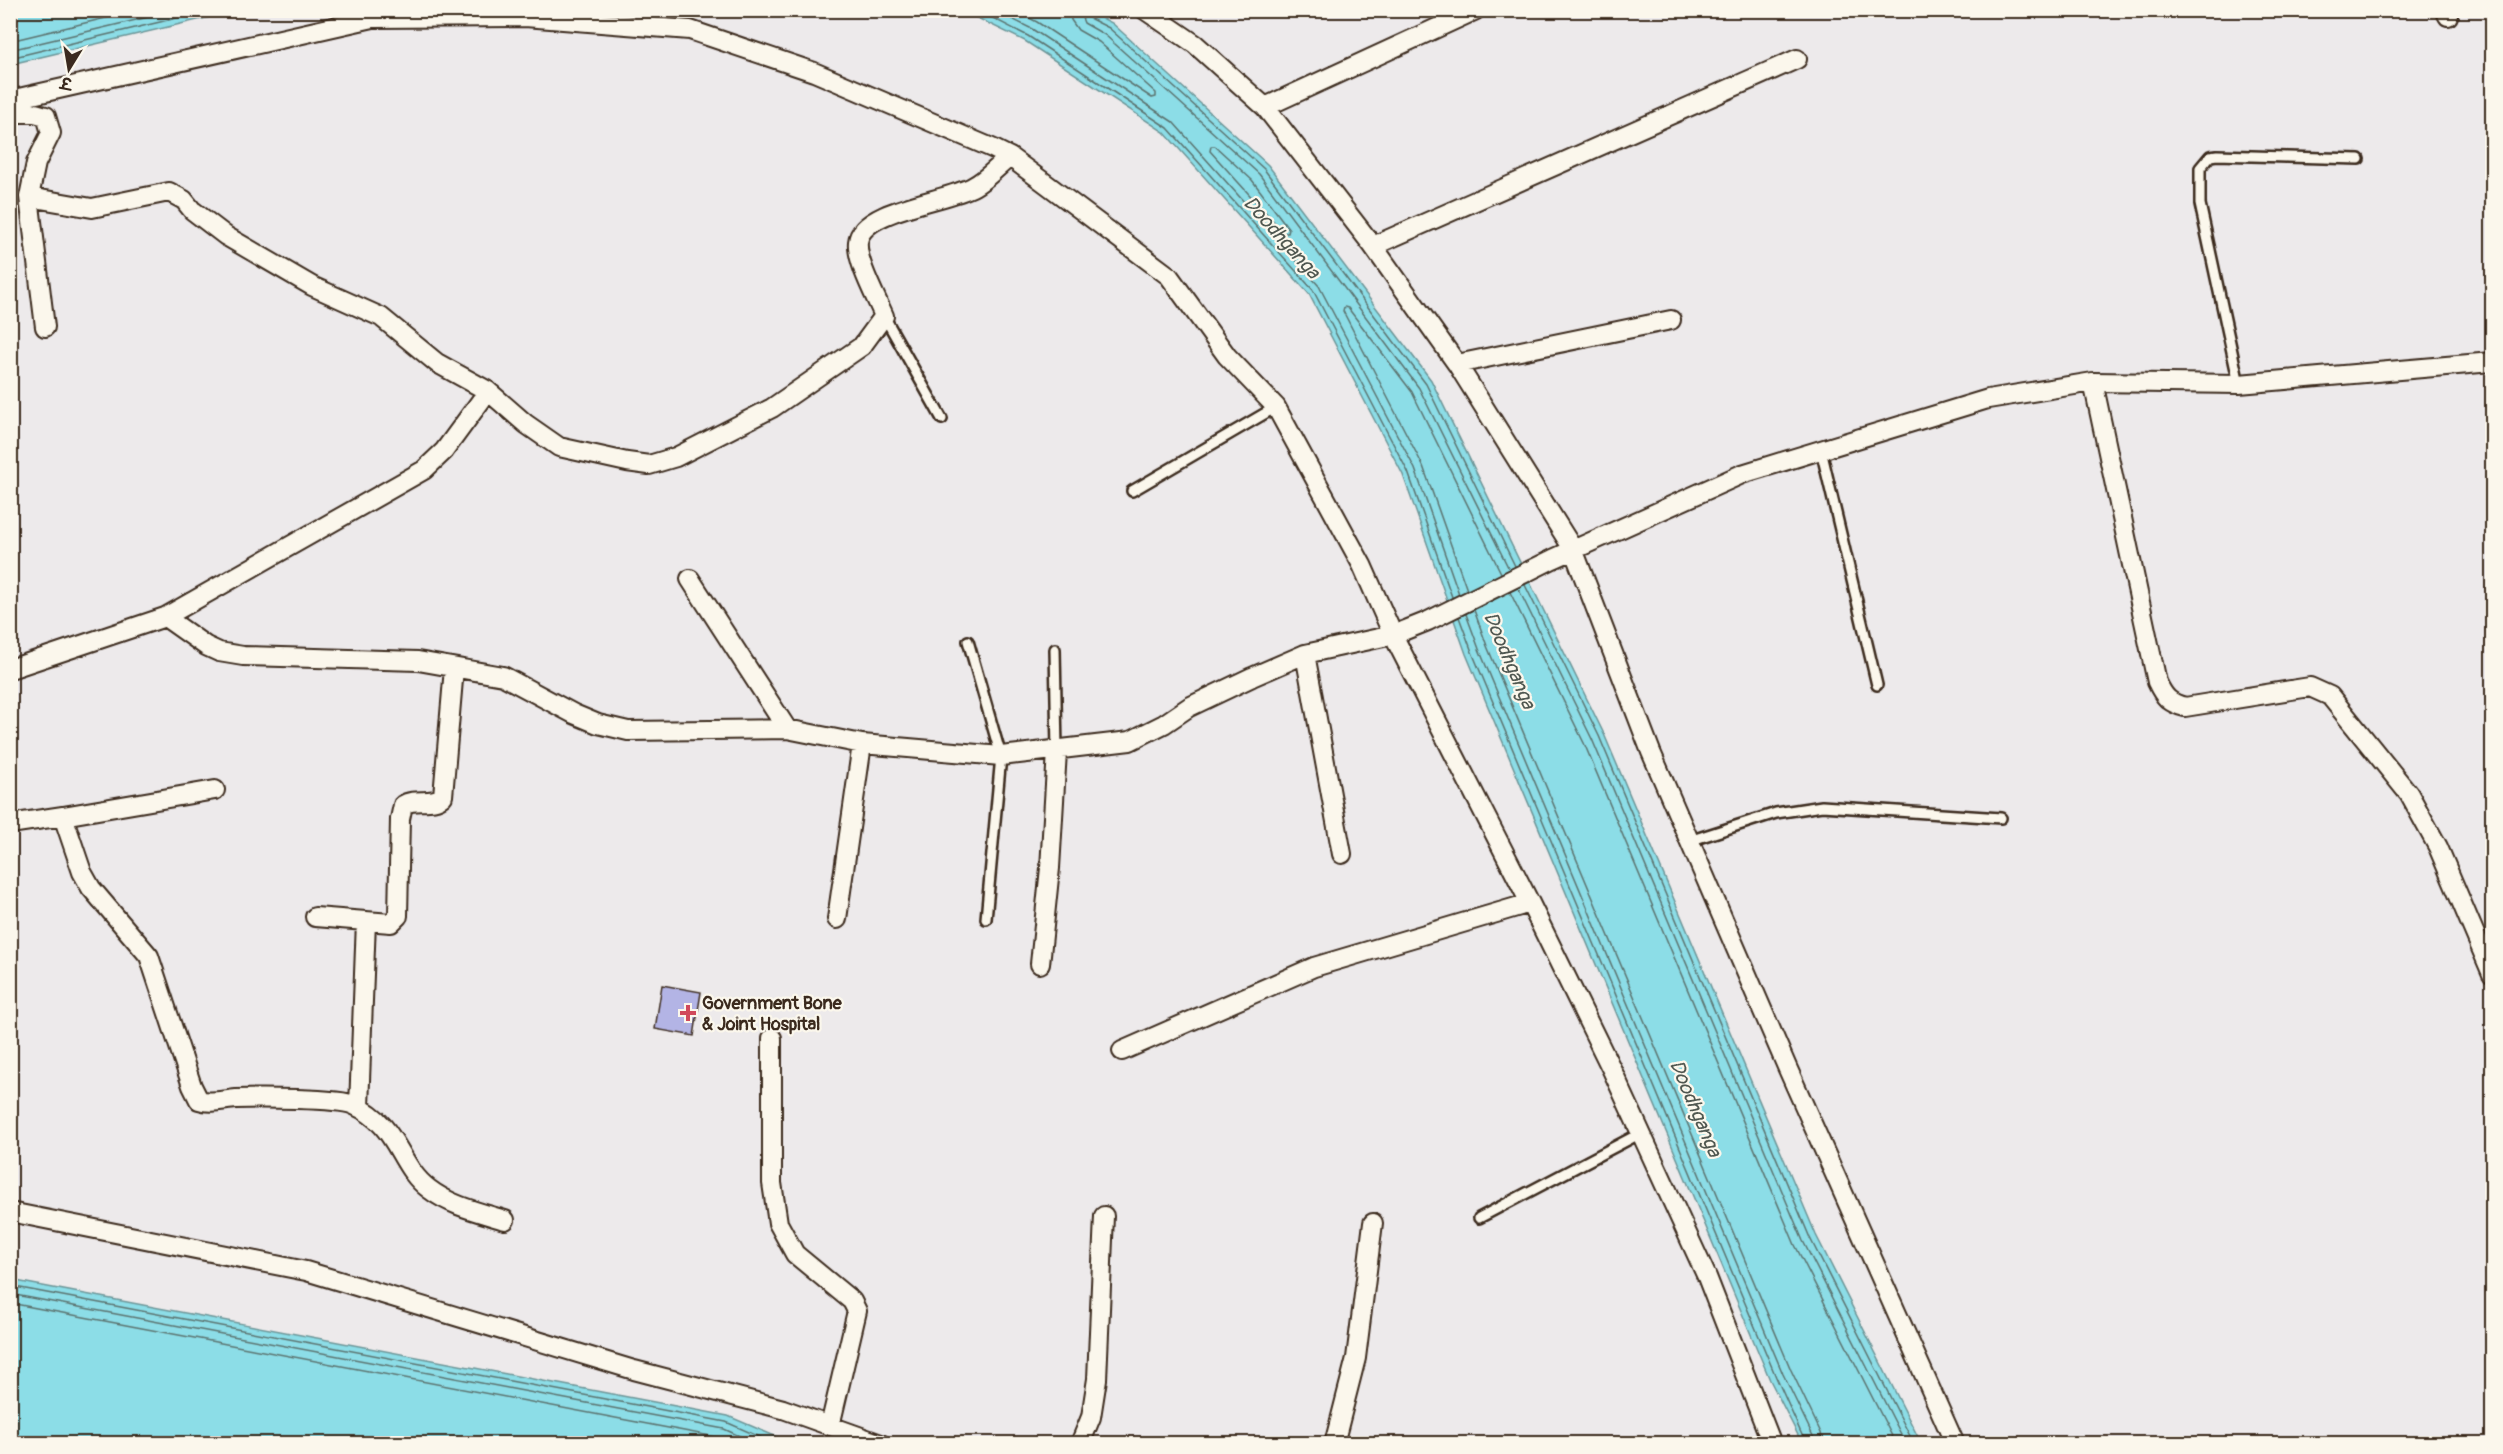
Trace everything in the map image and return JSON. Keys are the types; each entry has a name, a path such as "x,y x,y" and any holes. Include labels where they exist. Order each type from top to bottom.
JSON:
{"street":[{"path":"1265,107 1476,10"},
{"path":"1148,11 1195,44 1265,107 1373,246 1457,364 1573,549 1651,752 1689,841 1955,1443"},
{"path":"10,100 373,18 525,17 690,30 814,72 1010,157 1169,276 1227,356 1276,407 1362,565 1393,635 1530,903 1641,1133 1707,1277 1772,1443"},
{"path":"1373,246 1797,59"},
{"path":"10,113 35,113 46,116 50,126 49,140 36,163 29,197 45,327"},
{"path":"29,197 92,207 169,192 184,200 192,210 226,236 312,286 381,317 437,363 488,391 526,424 560,447 649,465 676,457 772,408 862,346 884,316 860,259 857,244 862,230 876,219 974,187 1010,157"},
{"path":"1457,364 1671,320"},
{"path":"165,617 206,646 219,652 243,656 418,661 503,676 574,714 598,724 628,731 787,729 862,744 1001,756 1057,751 1130,741 1164,724 1189,707 1305,654 1393,635 1428,621 1573,549 1742,474 1988,399 2093,382 2239,384 2493,362"},
{"path":"2093,382 2157,682 2164,696 2172,704 2185,707 2310,687 2330,696 2409,794 2438,848 2493,974"},
{"path":"10,669 165,617 424,470 444,451 488,391"},
{"path":"690,579 787,729"},
{"path":"1305,654 1342,854"},
{"path":"315,917 392,923 398,916 400,819 403,805 408,802 441,799 443,796 454,668"},
{"path":"837,919 862,744"},
{"path":"1040,964 1050,868 1057,751"},
{"path":"10,824 215,790"},
{"path":"63,816 82,872 91,888 149,956 192,1086 200,1100 207,1102 237,1099 342,1101 359,1107 370,1112 389,1131 418,1178 428,1189 456,1205 505,1220"},
{"path":"1122,1051 1314,968 1530,903"},
{"path":"359,1107 366,921"},
{"path":"772,1038 772,1183 778,1223 795,1254 852,1300 857,1311 830,1426"},
{"path":"10,1212 306,1271 634,1370 783,1409 881,1443"},
{"path":"1080,1443 1091,1417 1097,1380 1104,1216"},
{"path":"1334,1443 1356,1358 1373,1223"}],"lane":[{"path":"2239,384 2200,204 2200,168 2210,156 2217,155 2359,159"},
{"path":"884,316 942,419"},
{"path":"1132,491 1276,407"},
{"path":"1821,450 1877,685"},
{"path":"968,641 1001,756 986,919"},
{"path":"1055,649 1057,751"},
{"path":"1689,841 1776,813 1822,806 2001,818"},
{"path":"1479,1218 1641,1133"}],"water":[{"path":"11,10 236,10 236,11 11,64"},
{"name":"Doodhganga","path":"963,11 1088,11 1112,23 1268,165 1431,380 1604,734 1816,1235 1921,1443 1802,1443 1770,1380 1466,654 1403,475 1309,294 1164,132 1025,41"},
{"path":"11,1280 728,1416 791,1443 11,1443"}],"building":[{"path":"662,985 701,992 694,1036 655,1029"}],"place":[{"name":"Government Bone & Joint Hospital","path":"688,1013"}]}
